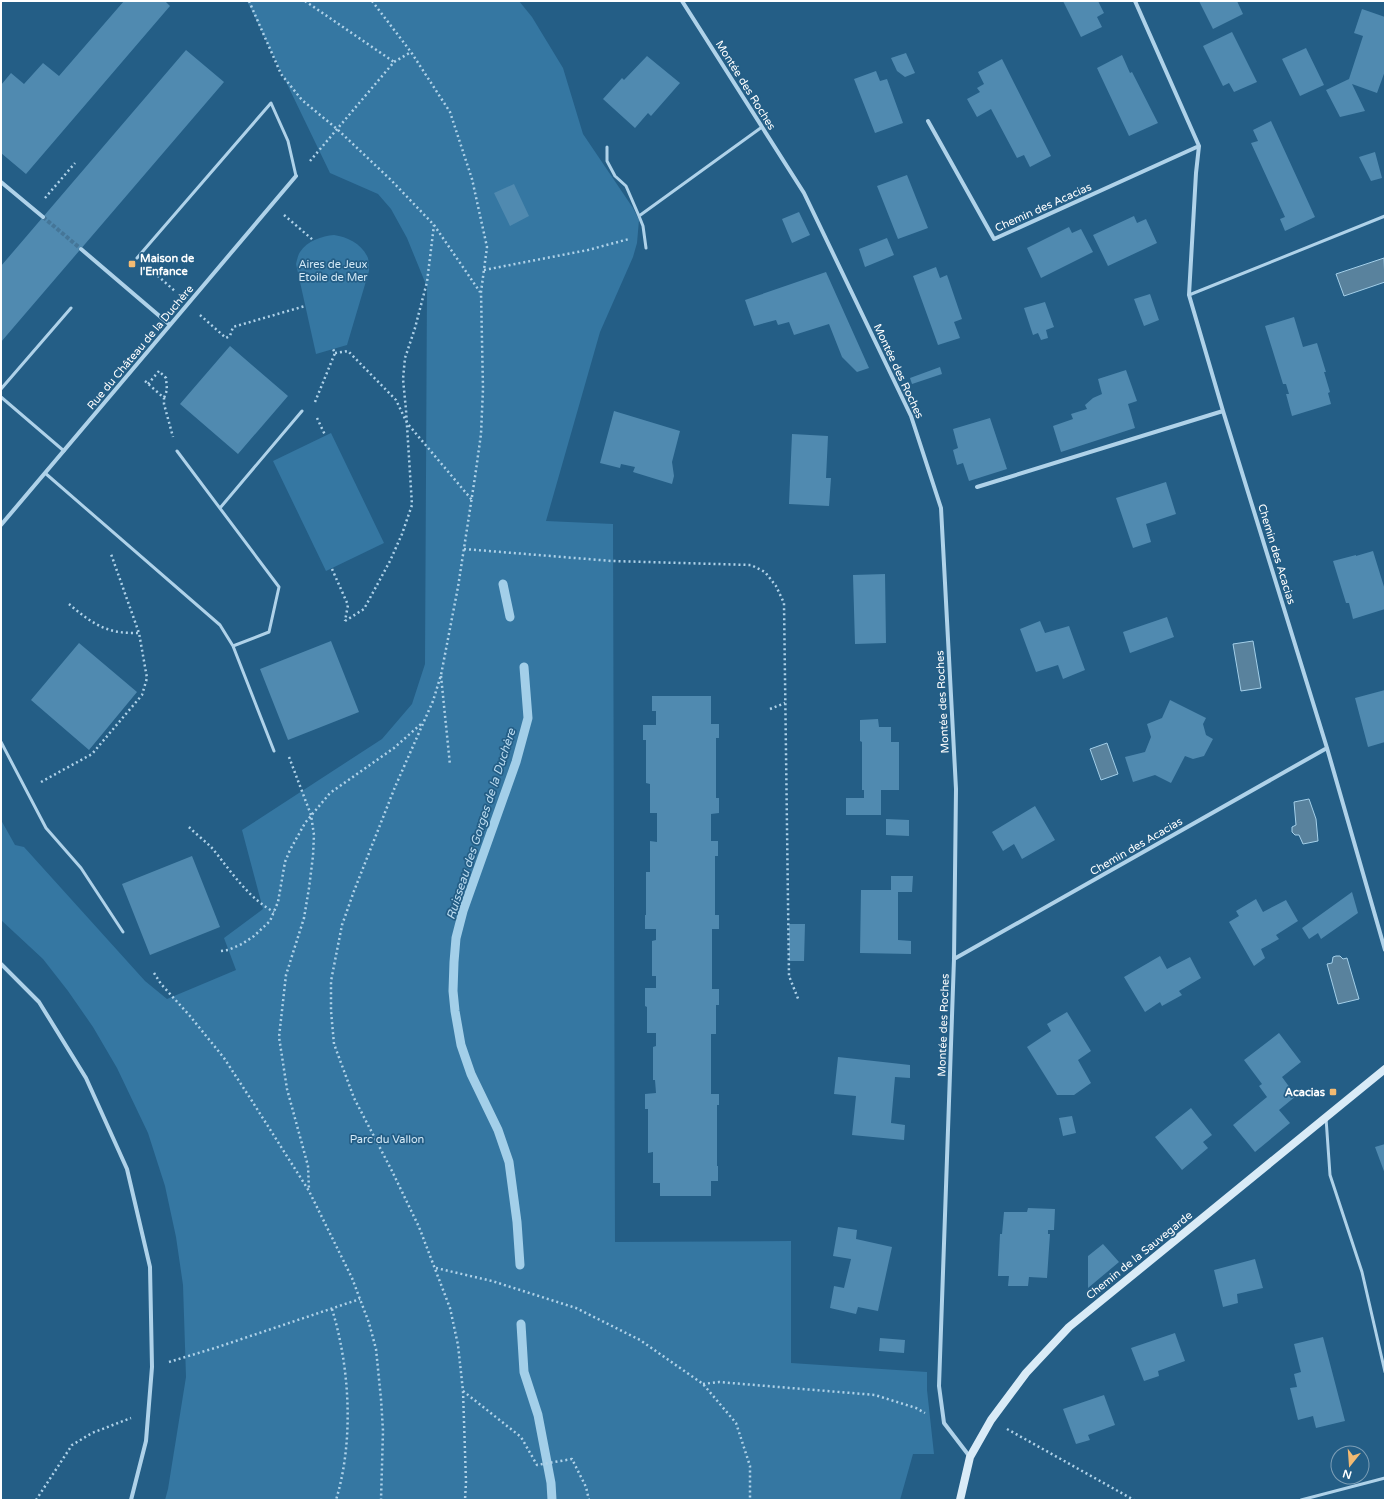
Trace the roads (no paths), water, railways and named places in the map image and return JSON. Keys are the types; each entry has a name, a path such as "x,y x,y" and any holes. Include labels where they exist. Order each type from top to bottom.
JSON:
{"street":[{"name":"Montée des Roches","path":"682,1 804,193 911,416 941,508 956,789 954,959 939,1386 944,1423 970,1457"},
{"path":"1135,1 1199,146"},
{"name":"Chemin des Acacias","path":"928,121 994,239 1199,146"},
{"name":"Chemin des Acacias","path":"1199,146 1189,295 1223,411 1327,748 1385,950"},
{"name":"Rue du Château de la Duchère","path":"1,525 296,176"},
{"path":"1,182 43,217"},
{"path":"81,249 170,325"},
{"path":"977,487 1223,411"},
{"name":"Chemin des Acacias","path":"954,959 1327,748"},
{"path":"1,964 39,1002 86,1078 127,1169 150,1267 152,1367 146,1441 132,1500"},
{"name":"Chemin de la Sauvegarde","path":"960,1500 970,1457 991,1420 1026,1373 1069,1327 1385,1069"}],"lane":[{"path":"137,258 271,103 288,141 296,176"},
{"path":"639,216 762,127"},
{"path":"607,147 607,161 615,176 626,186 643,226 646,248"},
{"path":"1189,295 1385,216"},
{"path":"1,389 71,308"},
{"path":"1,398 64,451"},
{"path":"220,508 302,411"},
{"path":"177,450 279,588 269,632 233,646"},
{"path":"45,473 220,625 233,646 274,750"},
{"path":"1,742 46,828 81,868 123,932"},
{"path":"1326,1118 1330,1175 1362,1272 1385,1372"},
{"path":"1301,1500 1385,1478"}],"waterway":[{"name":"Ruisseau des Gorges de la Duchère","path":"503,584 510,617"},
{"name":"Ruisseau des Gorges de la Duchère","path":"520,1265 517,1222 509,1162 498,1130 471,1074 461,1045 453,991 456,938 463,911 516,762 528,718 524,667"},
{"name":"Ruisseau des Gorges de la Duchère","path":"521,1324 524,1372 538,1415 551,1483 552,1500"}],"tunnel":[{"path":"43,217 81,249"}],"place":[{"name":"Maison de l'Enfance","path":"132,264"},
{"name":"Acacias","path":"1333,1092"}],"park label":[{"name":"Aires de Jeux Etoile de Mer","path":"333,270"},
{"name":"Parc du Vallon","path":"387,1139"}]}
